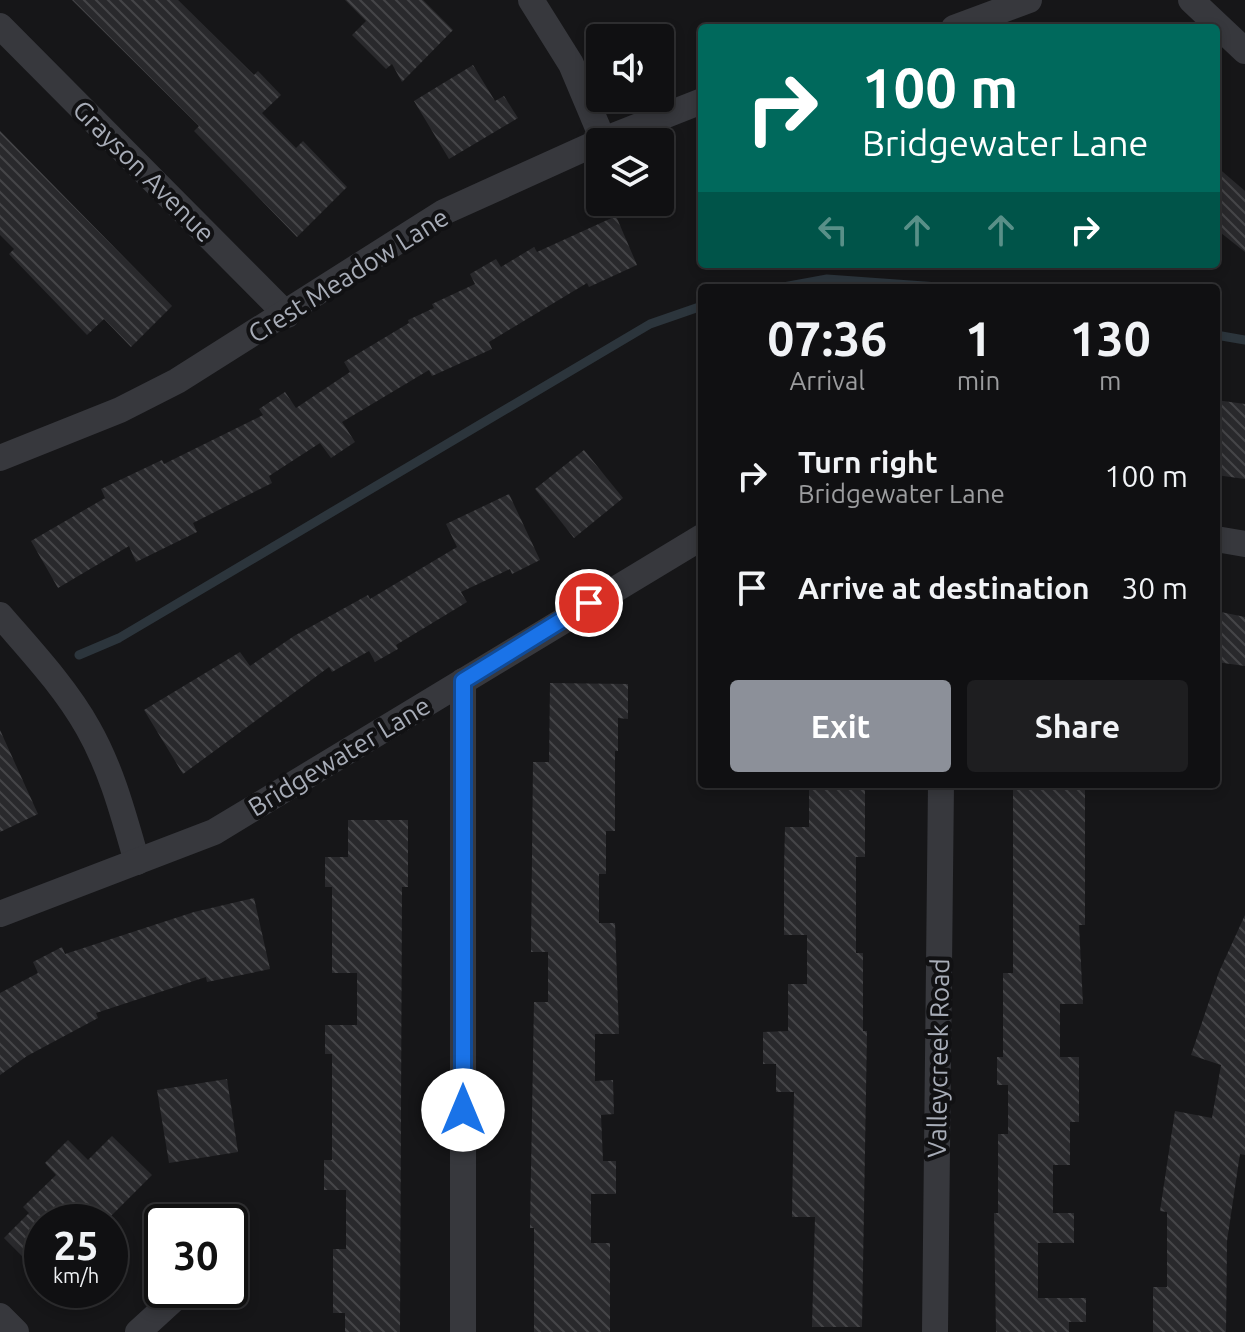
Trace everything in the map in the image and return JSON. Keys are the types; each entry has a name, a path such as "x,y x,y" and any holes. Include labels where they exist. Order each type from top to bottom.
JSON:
{"street":[{"path":"531,0 571,64 598,128"},
{"path":"965,24 1029,0"},
{"path":"1191,0 1216,24"},
{"name":"Grayson Avenue","path":"0,26 287,315"},
{"path":"1220,27 1245,51"},
{"name":"Crest Meadow Lane","path":"633,128 698,103"},
{"name":"Crest Meadow Lane","path":"0,458 120,410 177,381 287,315 347,271 423,224 586,148"},
{"name":"Bridgewater Lane","path":"0,914 214,832 698,539"},
{"path":"1220,540 1245,544"},
{"path":"0,615 51,676 88,728 113,782 137,862"},
{"path":"463,681 463,1332"},
{"name":"Valleycreek Road","path":"935,1332 941,788"},
{"path":"138,1332 164,1308"},
{"path":"0,1316 16,1332"}],"building":[{"path":"72,0 178,0 254,75 258,71 281,95 262,113 296,148 303,141 347,187 297,237 194,131 199,126"},
{"path":"345,0 423,0 453,30 402,82 392,64 386,69 352,35 366,21"},
{"path":"473,65 495,101 504,96 518,118 449,159 414,101"},
{"path":"0,131 172,306 131,347 104,319 87,335 9,254 14,249 0,235"},
{"path":"1220,169 1245,191 1245,252 1220,232"},
{"path":"616,216 637,265 589,287 587,283 489,342 492,349 432,376 429,370 342,422 355,442 331,458 320,443 269,476 272,483 193,523 197,532 136,562 129,546 58,588 31,541 105,498 101,489 162,460 164,464 263,415 259,409 285,392 296,408 350,372 344,362 409,323 408,320 434,308 432,304 475,284 470,274 496,259 501,267 534,247 537,252"},
{"path":"1220,401 1245,404 1245,479 1220,476"},
{"path":"584,450 623,498 574,538 535,489"},
{"path":"509,494 540,560 512,574 510,569 461,592 467,602 396,645 398,649 375,662 369,651 332,672 329,667 183,774 144,710 240,652 250,666 294,636 368,595 370,599 457,547 446,524"},
{"path":"1220,612 1245,617 1245,666 1220,663"},
{"path":"550,683 628,684 628,719 618,718 618,751 615,751 615,831 606,831 606,874 599,874 599,923 615,923 619,1034 595,1034 595,1081 613,1080 614,1114 601,1115 603,1161 616,1161 616,1194 591,1194 591,1243 610,1243 610,1332 534,1332 534,1228 530,1228 534,1002 548,1002 548,952 531,952 533,762 549,762"},
{"path":"0,730 38,814 0,832"},
{"path":"809,788 865,788 865,857 856,857 856,953 863,953 863,1031 867,1031 862,1327 812,1327 815,1217 792,1217 794,1092 776,1092 776,1064 763,1064 763,1032 788,1031 788,984 807,984 807,935 784,935 784,869 785,827 809,827"},
{"path":"1013,788 1085,788 1085,925 1079,925 1083,1004 1060,1004 1060,1057 1079,1057 1079,1122 1070,1122 1070,1165 1053,1165 1053,1213 1074,1213 1074,1243 1038,1243 1038,1298 1086,1298 1086,1322 1069,1322 1069,1332 996,1332 994,1213 998,1213 998,1134 1008,1134 1008,1085 997,1085 997,1057 1003,1057 1003,973 1013,973"},
{"path":"348,820 408,820 408,887 402,887 400,1332 345,1332 345,1313 333,1313 333,1249 346,1249 346,1190 324,1190 324,1160 332,1160 332,1054 325,1054 325,1025 357,1025 357,973 332,973 332,887 325,887 325,857 348,857"},
{"path":"254,898 270,969 207,982 206,977 96,1013 98,1018 27,1056 0,1075 0,993 38,973 33,962 62,947 65,954 194,912"},
{"path":"1245,915 1245,1155 1240,1154 1227,1241 1226,1332 1153,1332 1153,1287 1167,1287 1167,1212 1160,1211 1175,1111 1212,1118 1221,1065 1191,1055 1219,972"},
{"path":"227,1079 238,1152 169,1163 157,1090"},
{"path":"112,1136 152,1175 123,1204 26,1204 56,1175 45,1163 68,1140 88,1160"},
{"path":"24,1218 24,1258 4,1238"}],"waterway":[{"path":"800,284 827,279 896,284"},
{"path":"79,655 119,638 650,324 698,307"},
{"path":"1220,336 1245,340"}],"route":[{"path":"463,1110 463,681 589,603"}]}
